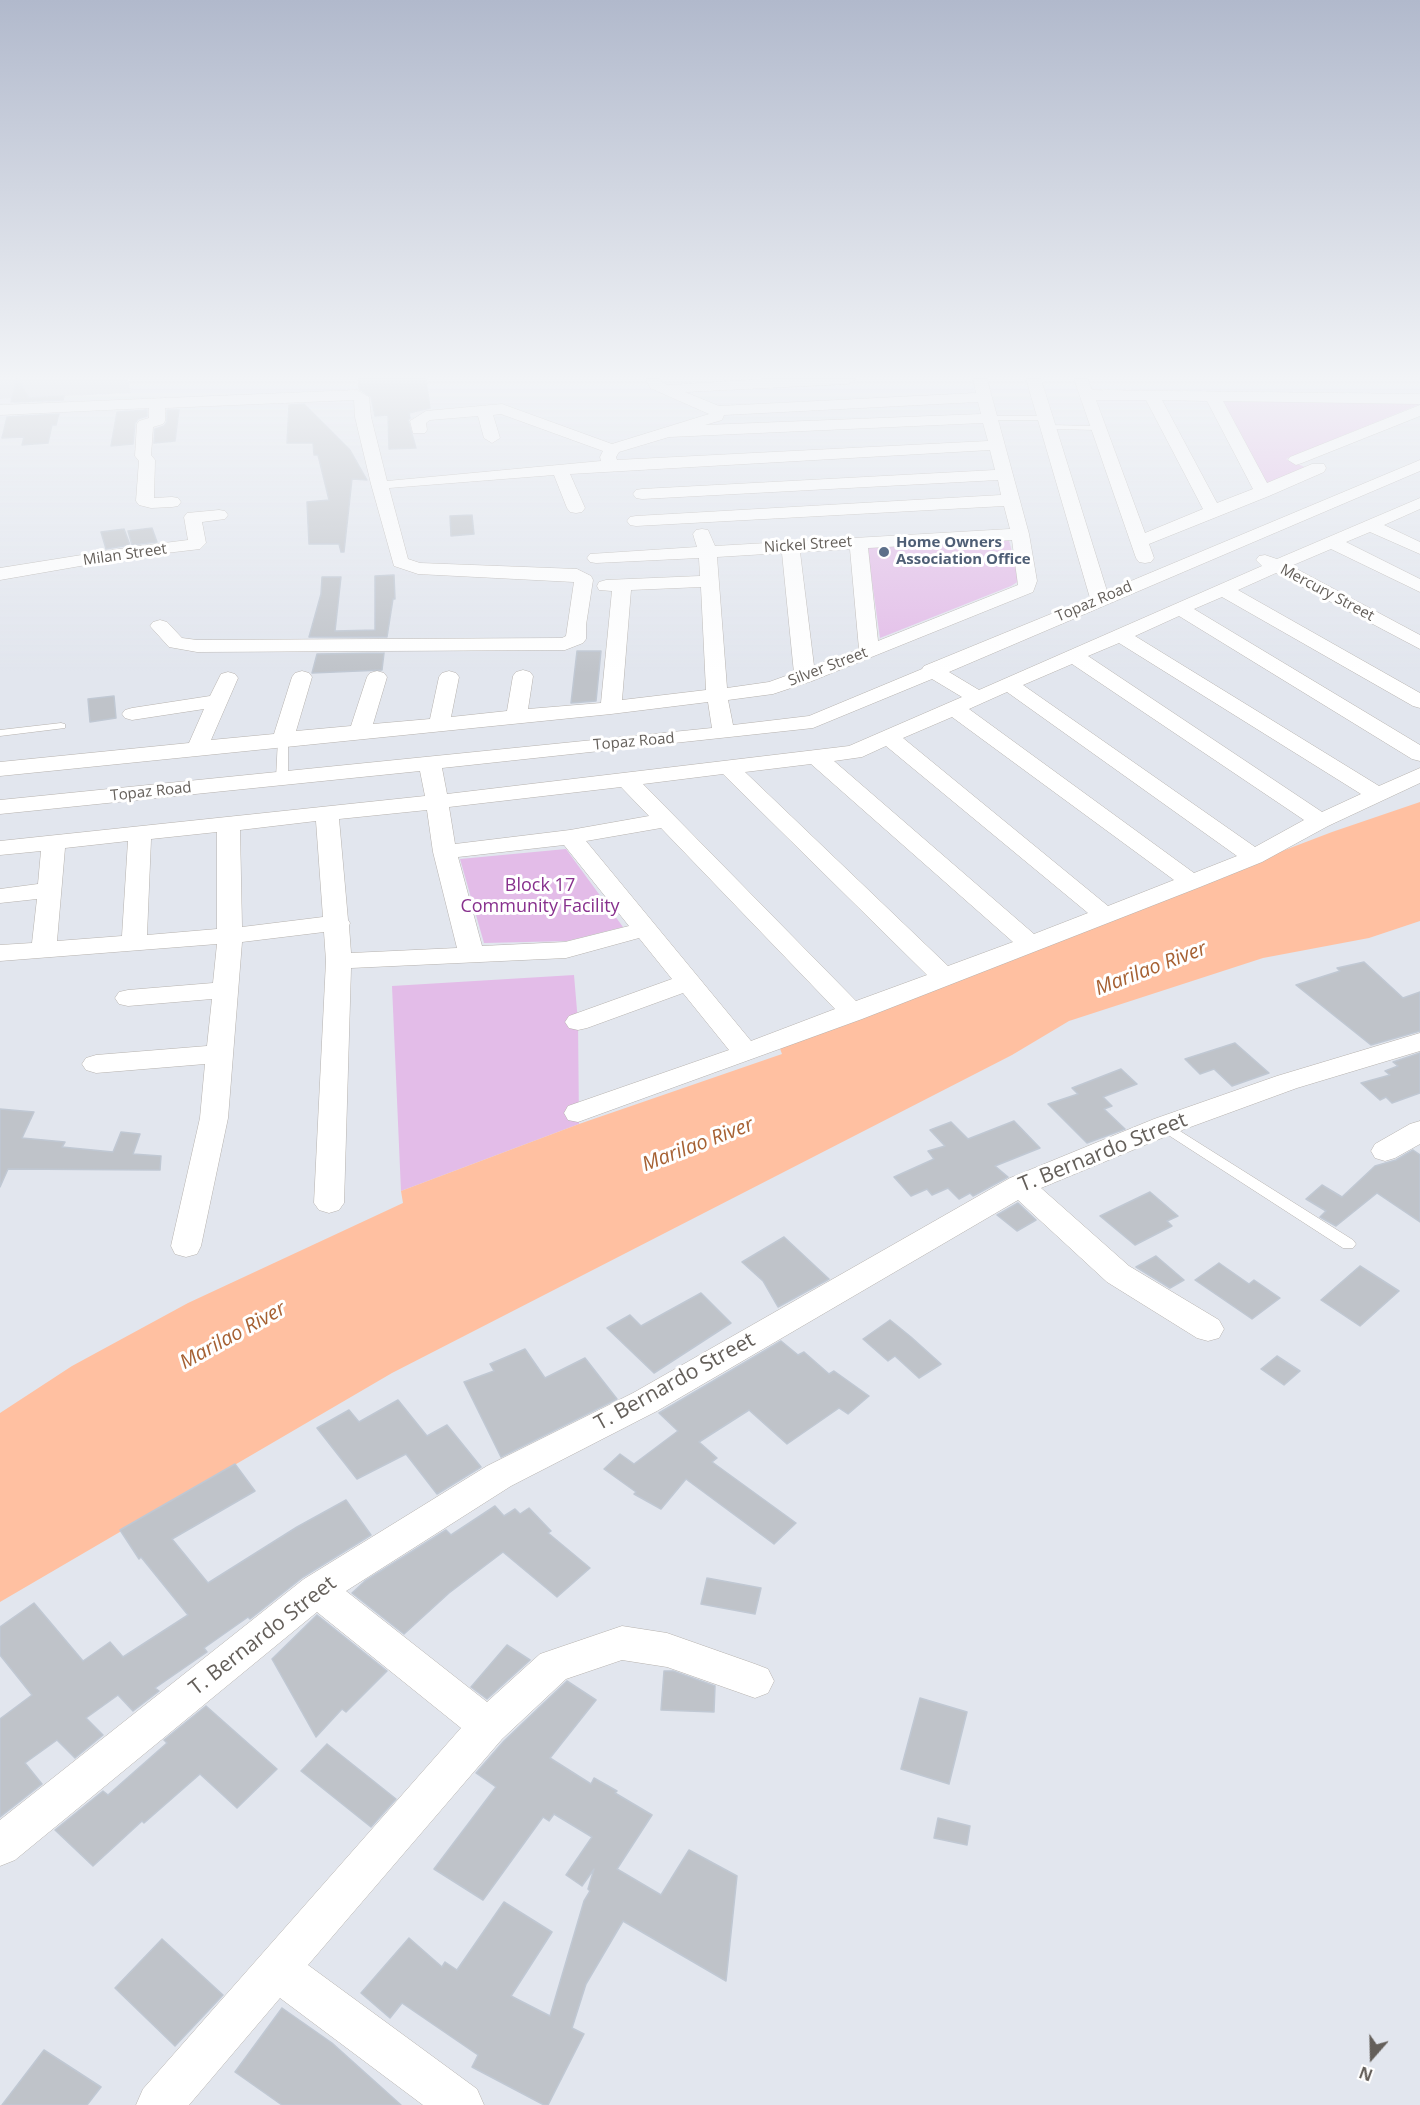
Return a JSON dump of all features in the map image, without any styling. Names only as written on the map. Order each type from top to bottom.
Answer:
[{"type":"street","points":[[147,477],[146,501],[151,503],[172,502]]},
{"type":"street","points":[[160,626],[176,643],[208,646],[565,645],[576,639],[583,577],[418,568],[400,562],[377,477]]},
{"type":"street","points":[[393,484],[468,477]]},
{"type":"street","points":[[563,477],[576,508]]},
{"type":"street","points":[[683,477],[708,552],[717,694],[724,733]]},
{"type":"street","points":[[642,494],[960,477]]},
{"type":"street","points":[[1005,477],[1020,534]]},
{"type":"street","points":[[1063,477],[1100,600]]},
{"type":"street","points":[[1117,477],[1143,549],[1213,512],[1297,477]]},
{"type":"street","points":[[1195,477],[1213,512]]},
{"type":"street","points":[[1255,477],[1263,492]]},
{"type":"street","points":[[1340,477],[1367,487]]},
{"type":"street","name":"Topaz Road","points":[[0,807],[813,722],[1391,477]]},
{"type":"street","points":[[636,521],[1011,500]]},
{"type":"street","points":[[0,848],[436,802],[854,752],[1419,504]]},
{"type":"street","name":"Milan Street","points":[[0,574],[132,552],[194,545],[197,543],[194,517],[219,515]]},
{"type":"street","points":[[1370,525],[1420,549]]},
{"type":"street","name":"Nickel Street","points":[[596,558],[1020,534]]},
{"type":"street","name":"Silver Street","points":[[0,769],[360,731],[611,708],[773,688],[1026,588],[1028,581],[1020,534]]},
{"type":"street","points":[[858,542],[869,651]]},
{"type":"street","points":[[1332,542],[1420,586]]},
{"type":"street","name":"Mercury Street","points":[[1234,544],[1420,643]]},
{"type":"street","points":[[790,547],[805,677]]},
{"type":"street","points":[[594,586],[709,581]]},
{"type":"street","points":[[611,708],[622,586]]},
{"type":"street","points":[[1224,590],[1420,702]]},
{"type":"street","points":[[1180,609],[1420,754]]},
{"type":"street","points":[[255,629],[576,625]]},
{"type":"street","points":[[1122,636],[1378,795]]},
{"type":"street","points":[[1074,656],[1320,821]]},
{"type":"street","points":[[932,670],[978,698]]},
{"type":"street","points":[[517,716],[523,676]]},
{"type":"street","points":[[283,739],[302,677]]},
{"type":"street","points":[[360,731],[377,677]]},
{"type":"street","points":[[439,724],[449,677]]},
{"type":"street","points":[[197,748],[228,678]]},
{"type":"street","points":[[1008,684],[1254,857]]},
{"type":"street","points":[[132,714],[218,701]]},
{"type":"street","points":[[954,708],[1192,882]]},
{"type":"street","points":[[889,737],[1106,916]]},
{"type":"street","points":[[816,757],[1031,944]]},
{"type":"street","points":[[430,762],[445,852],[471,953]]},
{"type":"street","points":[[729,767],[944,977]]},
{"type":"street","points":[[578,1113],[853,1013],[1192,882],[1254,857],[1320,821],[1420,775]]},
{"type":"street","points":[[626,779],[853,1013]]},
{"type":"street","points":[[327,812],[338,923],[339,961],[329,1203]]},
{"type":"street","points":[[445,852],[570,837],[667,820]]},
{"type":"street","points":[[186,1246],[214,1118],[230,936],[228,823]]},
{"type":"street","points":[[134,943],[140,832]]},
{"type":"street","points":[[570,837],[746,1053]]},
{"type":"street","points":[[44,950],[54,842]]},
{"type":"street","points":[[0,896],[50,890]]},
{"type":"street","points":[[0,953],[230,936],[338,923]]},
{"type":"street","points":[[339,961],[566,950],[645,929]]},
{"type":"street","points":[[578,1022],[690,982]]},
{"type":"street","points":[[128,998],[225,990]]},
{"type":"street","name":"T. Bernardo Street","points":[[0,1846],[317,1590],[499,1476],[645,1402],[1020,1185],[1164,1126],[1287,1082],[1420,1042]]},
{"type":"street","points":[[96,1064],[220,1054]]},
{"type":"street","points":[[1385,1151],[1420,1131]]},
{"type":"street","points":[[1020,1185],[1118,1274],[1208,1329]]},
{"type":"street","points":[[317,1590],[488,1726]]},
{"type":"street","points":[[159,2105],[488,1726],[553,1666],[622,1643],[667,1650],[755,1681]]},
{"type":"street","points":[[276,1968],[461,2105]]},
{"type":"lane","points":[[0,733],[61,726]]},
{"type":"lane","points":[[282,778],[283,739]]},
{"type":"lane","points":[[1164,1126],[1348,1244]]},
{"type":"green space","points":[[1263,477],[1284,477],[1267,484]]},
{"type":"green space","points":[[1009,540],[1019,581],[880,638],[867,546]]},
{"type":"green space","name":"Block 17 Community Facility","points":[[566,849],[623,927],[567,941],[484,943],[460,859]]},
{"type":"green space","points":[[574,975],[578,1022],[579,1124],[401,1191],[392,986]]},
{"type":"water","name":"Marilao River","points":[[1420,802],[1420,921],[1369,938],[1263,958],[1069,1021],[1012,1055],[392,1373],[0,1602],[0,1413],[72,1366],[188,1303],[403,1203],[401,1191],[579,1124],[782,1054],[779,1046],[1230,875],[1230,871],[1332,832]]},
{"type":"building","points":[[323,477],[365,477],[367,480],[352,479],[344,552],[341,552],[339,544],[309,544],[307,502],[329,500]]},
{"type":"building","points":[[472,515],[474,534],[451,536],[450,516]]},
{"type":"building","points":[[152,528],[157,542],[132,545],[128,531]]},
{"type":"building","points":[[124,529],[130,545],[106,549],[101,532]]},
{"type":"building","points":[[394,575],[395,599],[393,599],[387,637],[309,637],[321,594],[322,577],[341,577],[335,631],[375,630],[375,576]]},
{"type":"building","points":[[577,651],[601,651],[596,701],[571,703]]},
{"type":"building","points":[[384,653],[382,670],[312,673],[317,654]]},
{"type":"building","points":[[114,696],[116,718],[90,722],[88,699]]},
{"type":"building","points":[[1364,962],[1403,998],[1420,992],[1420,1031],[1371,1045],[1296,985],[1340,971],[1337,968]]},
{"type":"building","points":[[1235,1043],[1269,1073],[1232,1086],[1214,1069],[1200,1074],[1185,1059]]},
{"type":"building","points":[[1420,1053],[1420,1093],[1392,1103],[1386,1097],[1380,1100],[1361,1083],[1390,1075],[1385,1071],[1398,1066],[1393,1062]]},
{"type":"building","points":[[1121,1069],[1137,1084],[1103,1097],[1112,1106],[1104,1109],[1125,1129],[1087,1143],[1048,1104],[1078,1094],[1072,1088]]},
{"type":"building","points":[[0,1109],[34,1112],[22,1138],[65,1142],[62,1147],[113,1152],[121,1132],[140,1134],[133,1154],[161,1156],[160,1170],[8,1169],[0,1187]]},
{"type":"building","points":[[1014,1121],[1040,1148],[995,1166],[1008,1177],[973,1196],[970,1193],[959,1199],[948,1188],[932,1195],[927,1189],[911,1196],[894,1177],[934,1159],[928,1151],[945,1146],[930,1130],[951,1122],[968,1139]]},
{"type":"building","points":[[1413,1150],[1420,1155],[1420,1222],[1377,1193],[1336,1226],[1320,1217],[1326,1211],[1306,1199],[1322,1185],[1342,1197],[1375,1166],[1396,1160]]},
{"type":"building","points":[[1150,1192],[1178,1216],[1167,1221],[1172,1226],[1135,1245],[1100,1216]]},
{"type":"building","points":[[1018,1203],[1036,1220],[1017,1231],[997,1215]]},
{"type":"building","points":[[784,1237],[829,1279],[778,1307],[763,1281],[742,1262]]},
{"type":"building","points":[[1156,1256],[1184,1280],[1170,1288],[1136,1267]]},
{"type":"building","points":[[1219,1263],[1249,1284],[1254,1280],[1280,1298],[1252,1319],[1195,1280]]},
{"type":"building","points":[[1360,1266],[1399,1291],[1360,1326],[1321,1300]]},
{"type":"building","points":[[701,1293],[731,1323],[654,1373],[607,1328],[630,1315],[641,1326]]},
{"type":"building","points":[[890,1320],[941,1364],[919,1378],[895,1356],[888,1361],[863,1339]]},
{"type":"building","points":[[781,1341],[798,1355],[804,1352],[829,1374],[834,1371],[869,1396],[848,1414],[839,1408],[787,1444],[749,1410],[699,1442],[717,1458],[712,1462],[796,1523],[774,1544],[686,1479],[661,1509],[634,1494],[636,1492],[604,1469],[620,1454],[634,1464],[678,1431],[659,1413]]},
{"type":"building","points":[[525,1349],[545,1378],[585,1358],[617,1399],[501,1457],[464,1382],[494,1371],[490,1364]]},
{"type":"building","points":[[1277,1356],[1300,1371],[1284,1385],[1261,1369]]},
{"type":"building","points":[[398,1400],[427,1436],[447,1425],[481,1467],[437,1494],[406,1454],[357,1479],[317,1428],[349,1410],[359,1422]]},
{"type":"building","points":[[235,1464],[255,1491],[172,1539],[208,1583],[297,1527],[346,1500],[371,1535],[303,1577],[250,1619],[248,1617],[204,1648],[207,1652],[155,1688],[159,1691],[133,1711],[118,1695],[86,1718],[103,1735],[75,1758],[57,1740],[25,1763],[42,1784],[0,1817],[0,1719],[32,1695],[0,1655],[0,1627],[34,1603],[83,1661],[110,1642],[123,1657],[188,1615],[141,1557],[139,1559],[120,1530]]},
{"type":"building","points":[[495,1506],[504,1516],[515,1509],[520,1514],[529,1508],[551,1531],[548,1533],[590,1568],[557,1597],[503,1552],[449,1593],[404,1634],[352,1593],[365,1581],[446,1530],[451,1535]]},
{"type":"building","points":[[707,1578],[761,1588],[755,1614],[701,1604]]},
{"type":"building","points":[[317,1615],[387,1671],[346,1712],[342,1709],[316,1737],[272,1659]]},
{"type":"building","points":[[507,1645],[530,1660],[487,1699],[471,1687]]},
{"type":"building","points":[[664,1671],[673,1671],[715,1686],[714,1712],[661,1710]]},
{"type":"building","points":[[567,1681],[596,1700],[550,1758],[591,1784],[594,1778],[652,1815],[617,1869],[661,1895],[689,1850],[737,1876],[726,1981],[623,1921],[586,1984],[572,2028],[584,2034],[548,2105],[544,2105],[472,2067],[478,2055],[402,2003],[390,2018],[361,1993],[409,1938],[442,1967],[445,1962],[457,1970],[504,1902],[552,1932],[511,1996],[550,2016],[584,1901],[590,1891],[588,1889],[594,1869],[582,1886],[566,1875],[592,1837],[554,1814],[549,1821],[543,1817],[483,1900],[434,1869],[496,1787],[476,1773],[504,1741]]},
{"type":"building","points":[[920,1698],[967,1712],[949,1784],[901,1769]]},
{"type":"building","points":[[206,1706],[277,1769],[237,1808],[200,1774],[144,1823],[142,1821],[93,1866],[55,1830],[103,1791],[108,1795],[167,1743],[164,1740]]},
{"type":"building","points":[[327,1744],[396,1799],[371,1827],[301,1771]]},
{"type":"building","points":[[938,1818],[970,1826],[967,1845],[934,1838]]},
{"type":"building","points":[[162,1939],[223,1995],[175,2046],[115,1988]]},
{"type":"building","points":[[282,2008],[332,2043],[401,2105],[282,2105],[235,2072]]},
{"type":"building","points":[[44,2050],[101,2087],[87,2105],[2,2105]]},
{"type":"place","name":"Home Owners Association Office","points":[[884,552]]}]
